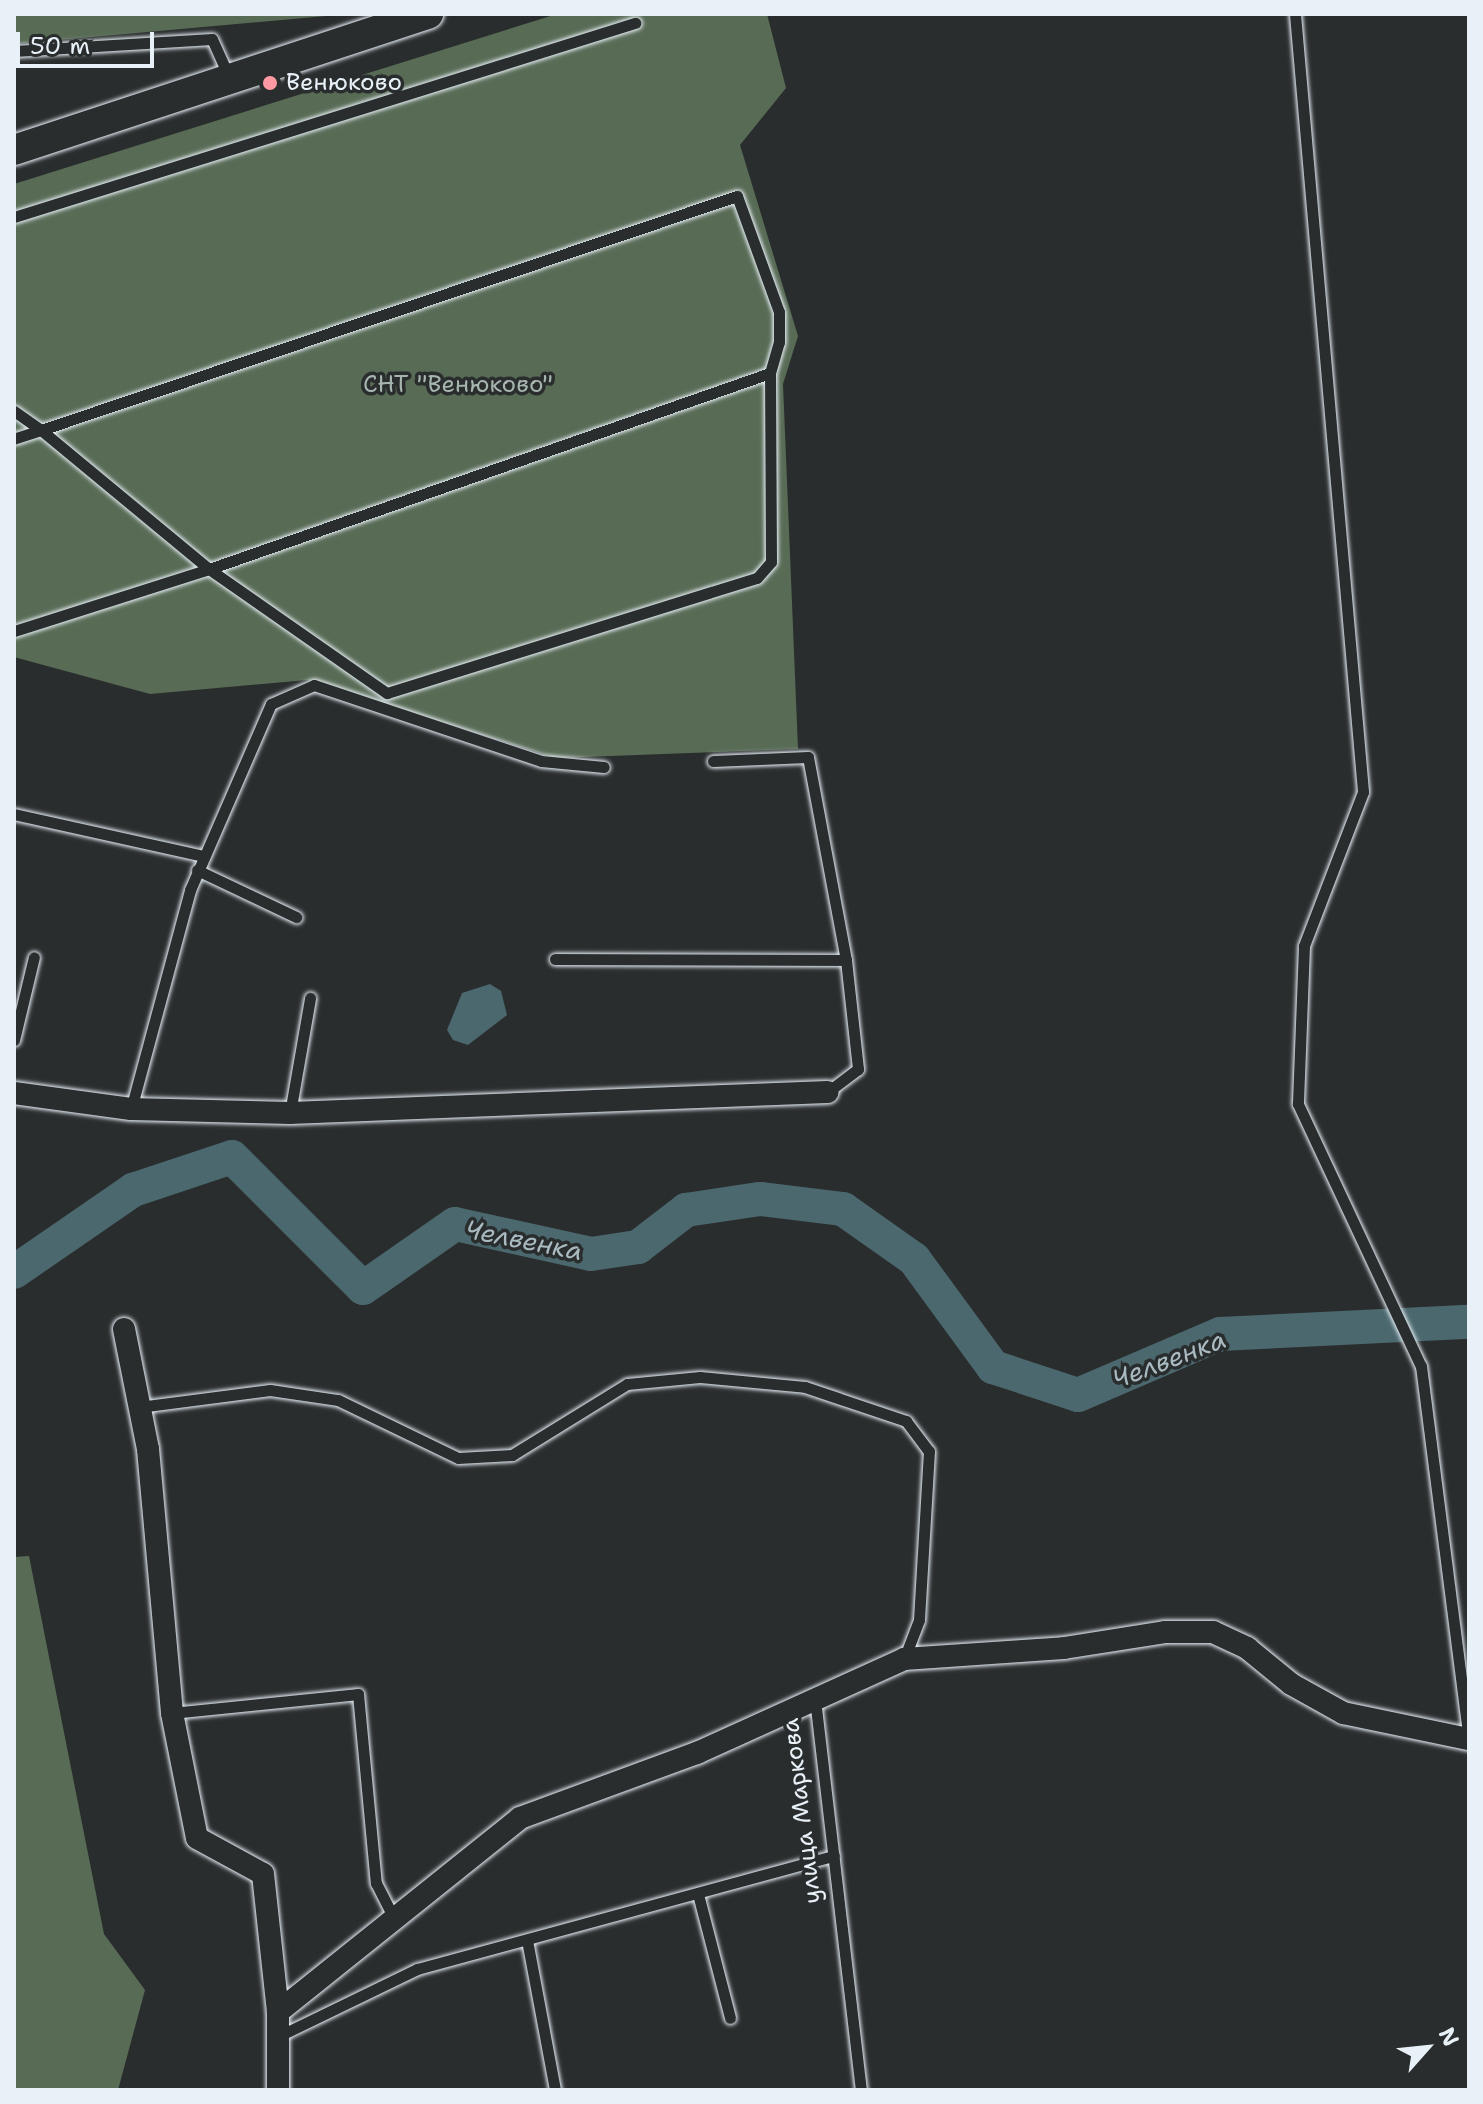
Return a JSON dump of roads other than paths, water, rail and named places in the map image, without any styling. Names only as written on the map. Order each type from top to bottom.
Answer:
[{"type":"street","points":[[14,150],[428,14]]},
{"type":"street","points":[[14,1093],[131,1109],[290,1113],[828,1092]]},
{"type":"street","points":[[124,1329],[148,1449],[172,1713],[197,1838],[263,1874],[278,2012],[278,2090]]},
{"type":"street","points":[[815,1699],[904,1659],[1064,1648],[1165,1632],[1213,1632],[1247,1648],[1291,1684],[1343,1713],[1469,1739]]},
{"type":"street","name":"улица Маркова","points":[[278,2012],[393,1916],[520,1818],[697,1753],[815,1699]]},
{"type":"lane","points":[[1295,14],[1363,792],[1304,946],[1298,1104],[1421,1366],[1469,1739]]},
{"type":"lane","points":[[14,217],[635,23]]},
{"type":"lane","points":[[14,51],[212,39],[230,79]]},
{"type":"lane","points":[[14,411],[41,430],[209,569],[387,693],[757,578],[771,562],[770,373],[779,342],[779,312],[737,196],[41,430],[14,439]]},
{"type":"lane","points":[[14,631],[209,569],[770,373]]},
{"type":"lane","points":[[131,1109],[197,870],[271,704],[314,685],[541,761],[604,767]]},
{"type":"lane","points":[[713,761],[808,757],[846,960],[858,1069],[828,1092]]},
{"type":"lane","points":[[14,814],[204,856]]},
{"type":"lane","points":[[197,870],[296,917]]},
{"type":"lane","points":[[14,1040],[34,957]]},
{"type":"lane","points":[[555,959],[846,960]]},
{"type":"lane","points":[[290,1113],[310,998]]},
{"type":"lane","points":[[139,1407],[270,1390],[338,1400],[458,1458],[512,1455],[627,1384],[700,1377],[805,1387],[906,1421],[929,1451],[919,1620],[904,1659]]},
{"type":"lane","points":[[172,1713],[358,1694],[376,1883],[393,1916]]},
{"type":"lane","name":"улица Маркова","points":[[815,1699],[861,2090]]},
{"type":"lane","points":[[277,2038],[417,1969],[834,1856]]},
{"type":"lane","points":[[698,1894],[730,2018]]},
{"type":"lane","points":[[527,1940],[555,2090]]},
{"type":"water","points":[[490,984],[501,991],[507,1015],[468,1045],[453,1040],[447,1030],[462,993]]},
{"type":"waterway","name":"Челвенка","points":[[14,1272],[133,1190],[232,1157],[363,1288],[455,1224],[591,1254],[638,1247],[686,1210],[760,1199],[843,1209],[914,1259],[993,1367],[1078,1395],[1220,1334],[1469,1322]]},
{"type":"place","name":"Венюково","points":[[270,83]]},
{"type":"park label","name":"СНТ \"Венюково\"","points":[[458,385]]}]
